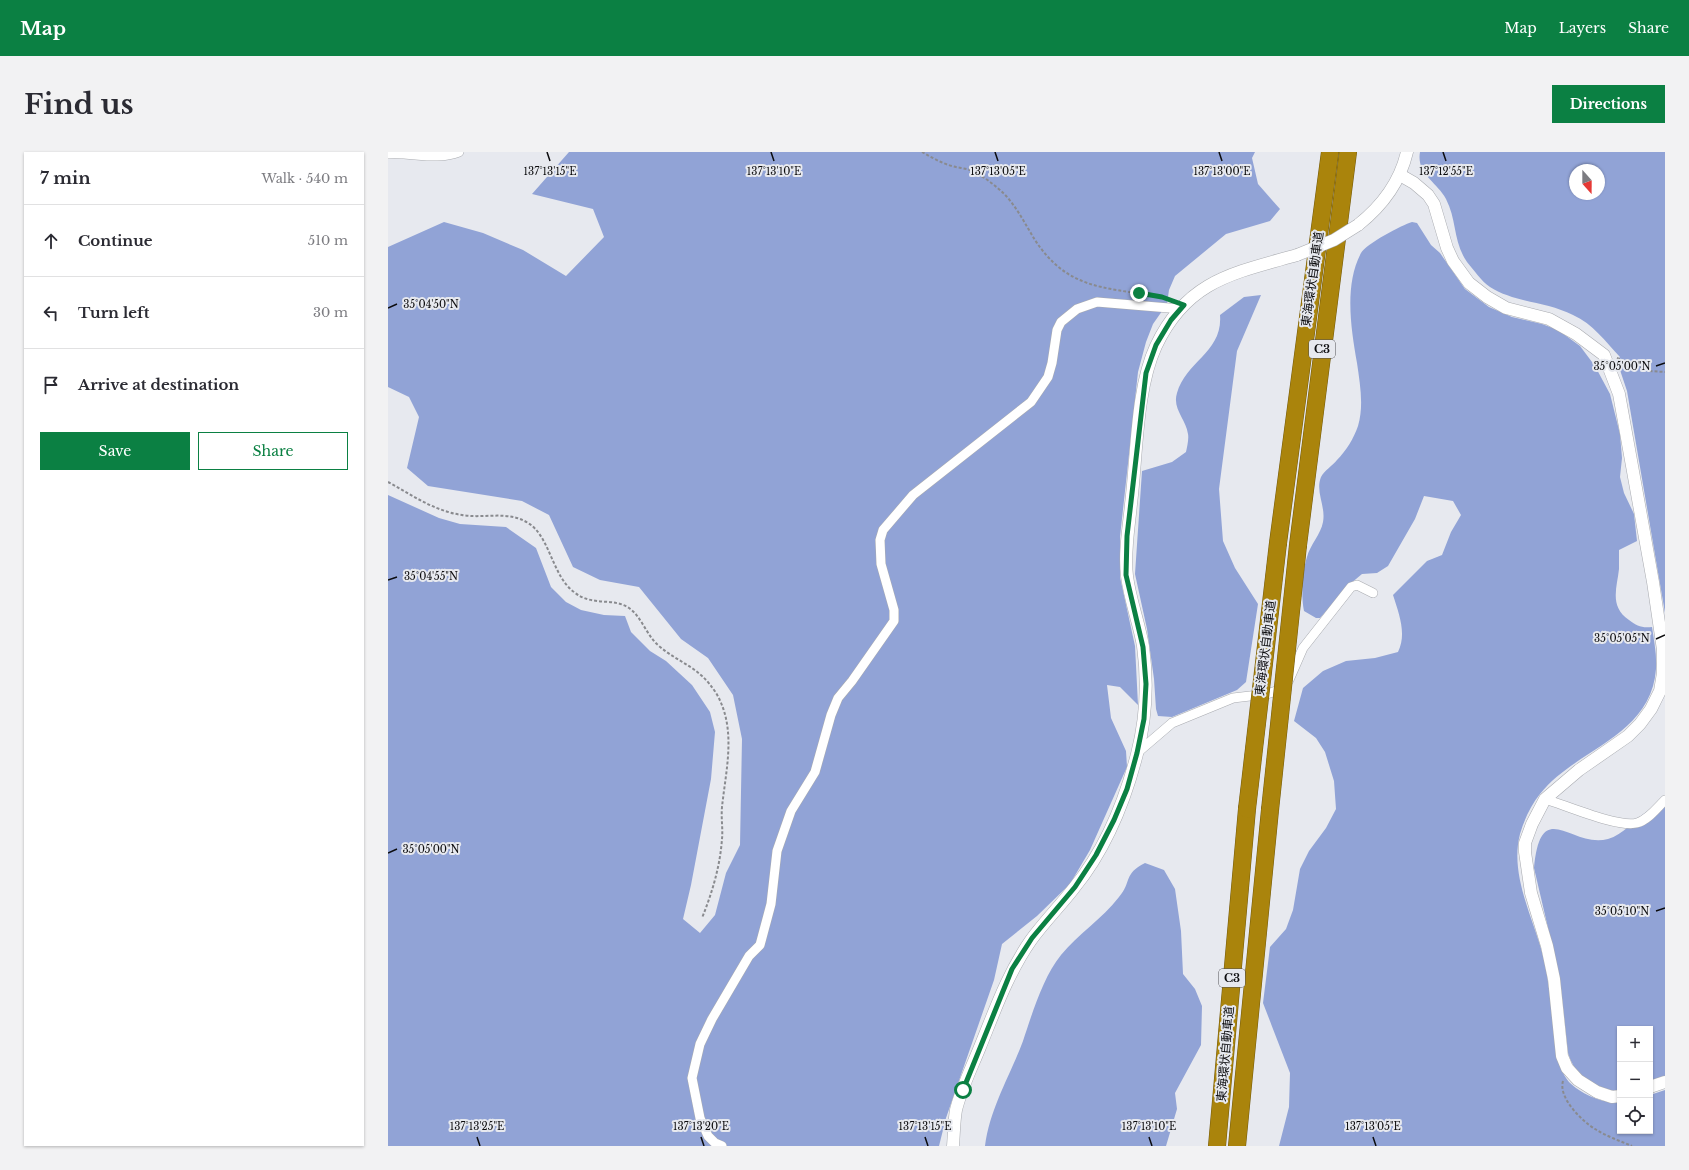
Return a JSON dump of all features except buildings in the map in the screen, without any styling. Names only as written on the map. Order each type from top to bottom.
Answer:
[{"type":"highway","name":"東海環状自動車道","points":[[1217,1146],[1247,809],[1278,543],[1330,152]]},
{"type":"highway","name":"東海環状自動車道","points":[[1237,1146],[1298,546],[1348,152]]},
{"type":"street","points":[[388,154],[414,153],[437,156],[451,155],[459,152]]},
{"type":"street","points":[[953,1146],[956,1110],[967,1079],[1012,969],[1032,938],[1075,887],[1096,855],[1114,820],[1127,789],[1137,753],[1144,719],[1146,684],[1143,647],[1126,575],[1127,536],[1146,373],[1156,345],[1171,320],[1200,291],[1226,276],[1297,255],[1334,240],[1358,225],[1373,213],[1386,197],[1400,175],[1407,152]]},
{"type":"street","points":[[1400,175],[1414,183],[1428,194],[1434,204],[1447,248],[1453,261],[1469,283],[1487,297],[1506,308],[1549,319],[1576,334],[1604,355],[1615,379],[1624,417],[1664,650],[1663,673],[1660,691],[1651,709],[1640,724],[1628,736],[1579,770],[1545,799],[1532,824],[1526,844],[1525,864],[1531,893],[1547,946],[1554,979],[1562,1056],[1567,1068],[1578,1080],[1597,1092],[1612,1097],[1617,1096]]},
{"type":"street","points":[[722,1146],[715,1143],[708,1136],[700,1118],[692,1078],[700,1044],[712,1019],[749,956],[760,945],[771,904],[777,851],[791,811],[814,772],[831,715],[838,698],[852,681],[894,621],[894,610],[881,564],[880,540],[883,530],[913,494],[1031,402],[1048,377],[1058,330],[1066,316],[1077,309],[1097,302],[1181,309]]},
{"type":"street","points":[[1137,753],[1172,723],[1233,698],[1267,694],[1279,690],[1289,680],[1303,648],[1351,587],[1357,585],[1373,593]]},
{"type":"street","points":[[1545,799],[1616,822],[1630,823],[1637,823],[1645,819],[1665,800]]},
{"type":"street","points":[[1653,1086],[1665,1082]]},
{"type":"path","points":[[922,152],[951,166],[969,170],[988,180],[1002,191],[1040,246],[1053,261],[1074,277],[1092,286],[1108,290],[1155,296]]},
{"type":"path","points":[[1604,355],[1621,359],[1650,371],[1665,372]]},
{"type":"path","points":[[388,482],[416,499],[447,512],[463,516],[515,517],[529,523],[537,531],[562,580],[573,592],[585,600],[612,603],[628,607],[638,616],[645,630],[658,645],[690,665],[703,676],[716,694],[723,710],[728,730],[728,758],[722,808],[720,858],[711,897],[702,918]]},
{"type":"path","points":[[1567,1068],[1561,1087],[1562,1094],[1567,1102],[1595,1129],[1632,1146]]},
{"type":"shaded area","points":[[569,152],[1255,152],[1252,158],[1258,184],[1280,209],[1270,221],[1226,234],[1175,276],[1169,290],[1167,304],[1153,324],[1146,342],[1138,372],[1120,537],[1120,577],[1135,646],[1138,705],[1120,687],[1107,685],[1111,718],[1126,751],[1127,767],[1090,850],[1070,884],[1037,916],[1002,944],[994,980],[946,1118],[939,1146],[388,1146],[388,495],[439,518],[460,524],[506,527],[536,548],[551,587],[566,602],[581,610],[604,615],[625,616],[631,632],[650,651],[666,661],[692,685],[710,712],[715,732],[711,779],[683,919],[700,933],[715,915],[726,873],[740,845],[742,739],[733,695],[708,658],[681,639],[639,587],[600,580],[573,567],[549,515],[522,501],[428,486],[407,468],[419,417],[409,397],[388,387],[388,247],[444,222],[483,233],[523,250],[566,276],[604,237],[593,209],[532,194]]},
{"type":"shaded area","points":[[1420,152],[1665,152],[1665,613],[1627,391],[1619,367],[1615,362],[1620,357],[1598,333],[1580,319],[1563,310],[1510,296],[1490,287],[1484,282],[1467,262],[1459,247],[1452,215],[1446,199],[1424,172],[1421,166]]},
{"type":"shaded area","points":[[1412,222],[1417,223],[1431,245],[1440,253],[1465,289],[1489,307],[1512,317],[1542,324],[1558,330],[1580,346],[1595,366],[1610,394],[1620,434],[1622,458],[1620,477],[1624,493],[1634,514],[1637,541],[1619,550],[1619,569],[1616,590],[1617,603],[1623,615],[1632,622],[1642,627],[1652,627],[1656,653],[1656,669],[1651,692],[1641,711],[1626,727],[1555,778],[1537,798],[1528,813],[1520,834],[1518,866],[1524,898],[1544,960],[1550,994],[1556,1053],[1564,1076],[1569,1082],[1586,1094],[1600,1100],[1617,1102],[1617,1134],[1653,1134],[1653,1094],[1665,1090],[1665,1146],[1279,1146],[1289,1107],[1290,1073],[1263,1003],[1270,947],[1286,929],[1293,910],[1300,869],[1309,851],[1326,828],[1336,809],[1334,781],[1325,752],[1316,738],[1294,721],[1303,688],[1323,671],[1346,661],[1375,658],[1398,652],[1401,645],[1402,631],[1400,617],[1393,595],[1427,561],[1442,555],[1451,532],[1461,515],[1453,501],[1424,496],[1415,519],[1388,566],[1377,573],[1362,574],[1350,584],[1320,618],[1316,618],[1304,611],[1302,584],[1305,563],[1308,553],[1320,531],[1324,516],[1319,483],[1324,473],[1347,448],[1356,431],[1360,418],[1360,387],[1350,307],[1352,279],[1361,253],[1364,249],[1377,240]]},
{"type":"shaded area","points":[[1261,295],[1237,351],[1219,489],[1223,541],[1235,568],[1258,604],[1246,682],[1237,690],[1172,717],[1158,716],[1147,629],[1135,574],[1142,471],[1172,462],[1186,452],[1188,441],[1187,429],[1176,404],[1177,393],[1182,382],[1210,348],[1216,338],[1219,328],[1220,315],[1244,297]]},
{"type":"shaded area","points":[[1665,804],[1665,1077],[1653,1081],[1653,1026],[1617,1026],[1617,1092],[1593,1084],[1587,1080],[1575,1069],[1568,1053],[1560,979],[1534,868],[1538,846],[1543,834],[1551,829],[1560,830],[1594,840],[1608,839],[1619,834],[1648,811]]},
{"type":"shaded area","points":[[1145,863],[1164,870],[1175,889],[1181,931],[1183,974],[1195,989],[1202,1006],[1201,1045],[1175,1093],[1177,1109],[1166,1146],[985,1146],[991,1118],[1018,1054],[1043,985],[1049,974],[1068,947],[1119,897],[1133,871]]},
{"type":"route","points":[[963,1090],[1012,969],[1032,938],[1054,910],[1075,887],[1096,855],[1114,820],[1127,789],[1137,753],[1146,704],[1146,684],[1143,647],[1126,575],[1127,536],[1136,448],[1146,373],[1156,345],[1171,320],[1184,305],[1162,297],[1139,293]]}]
